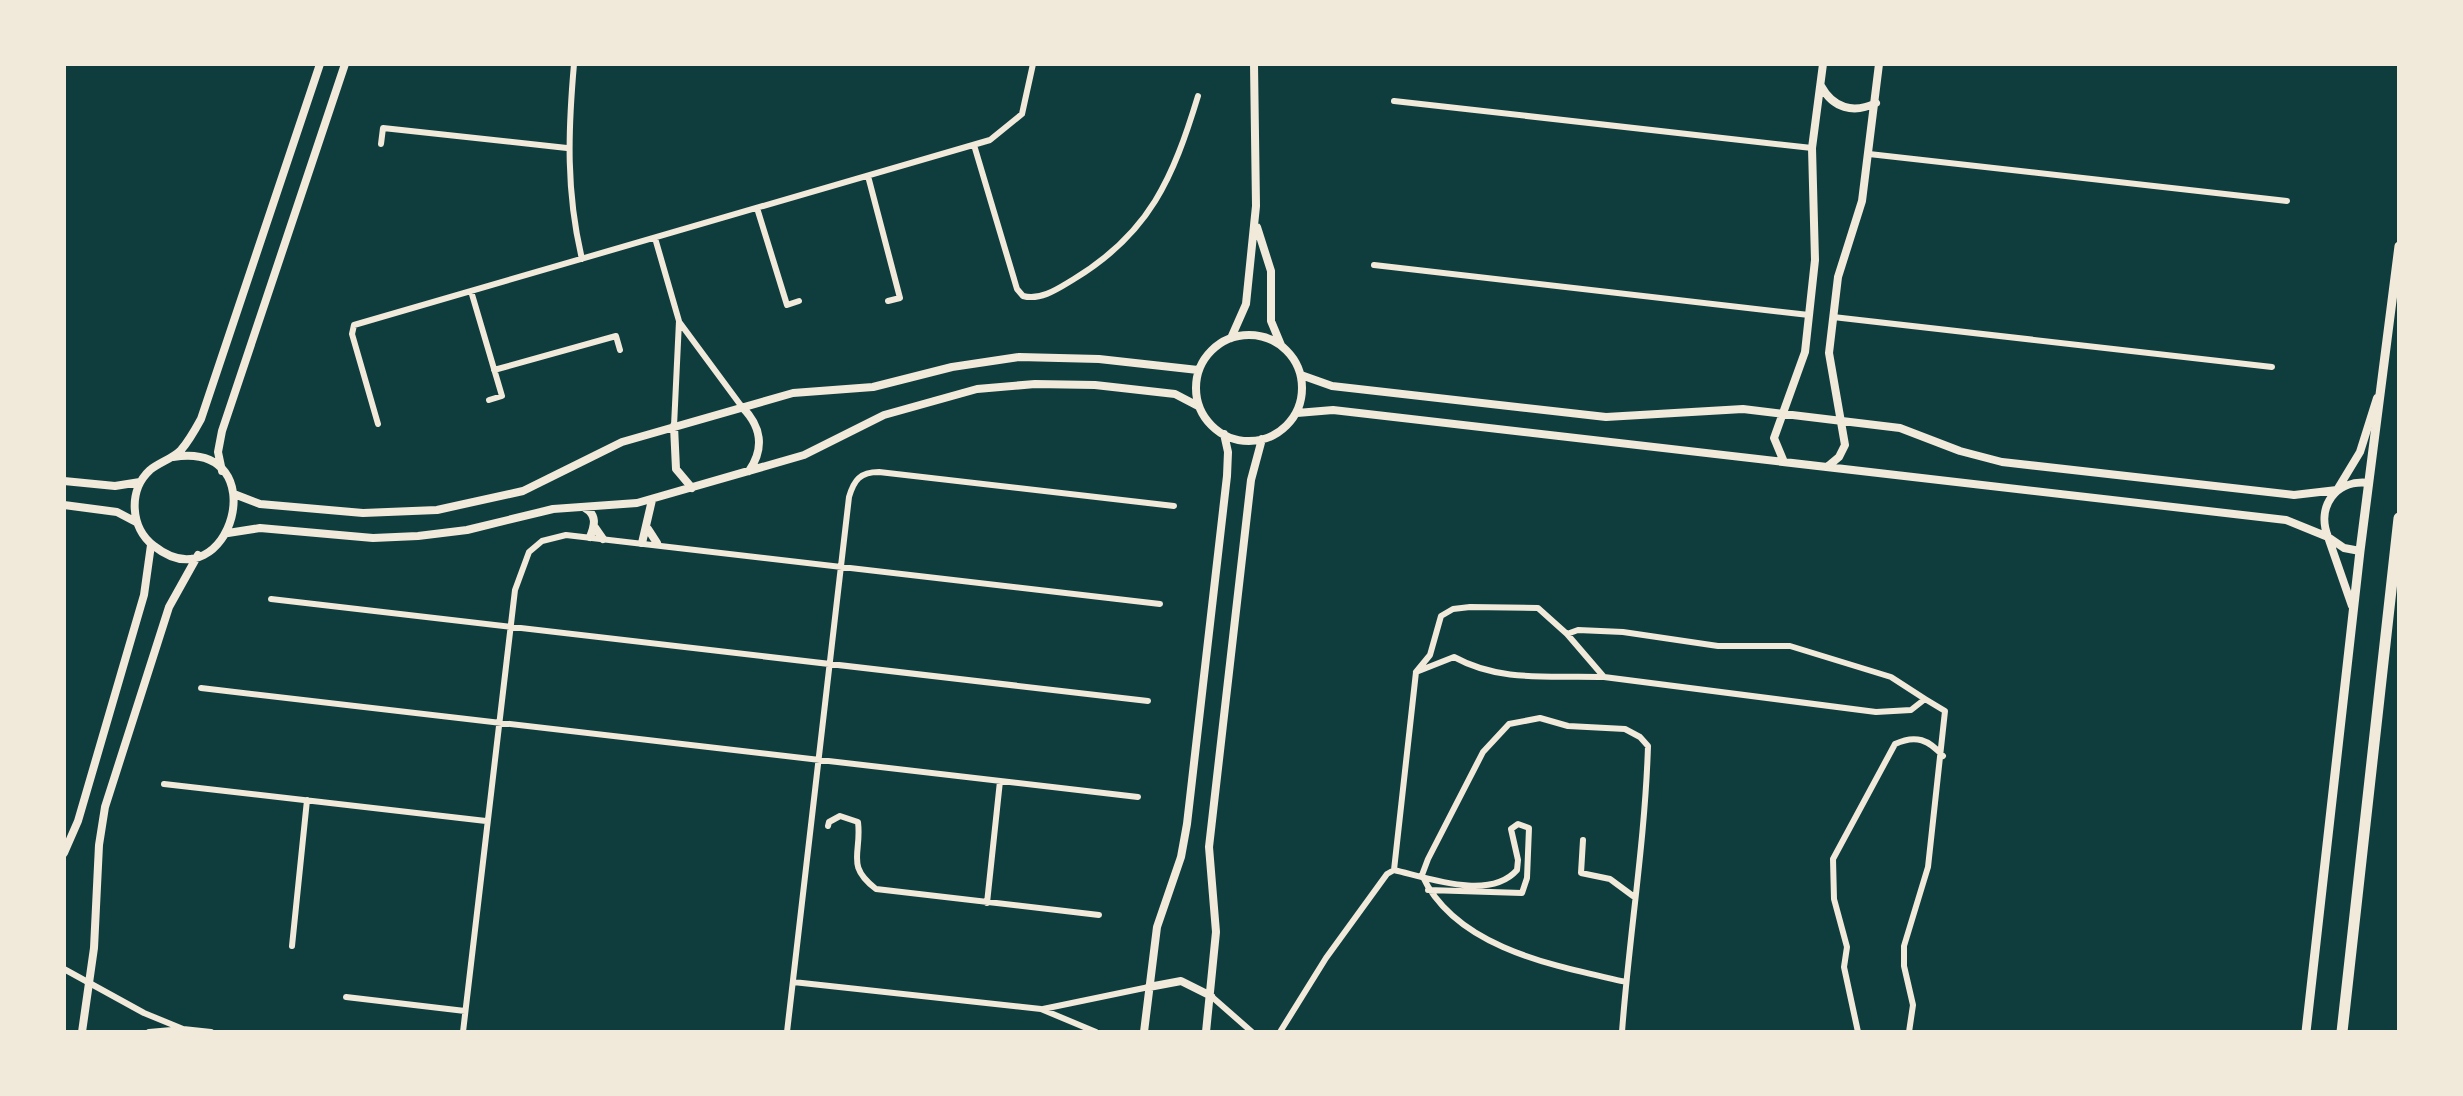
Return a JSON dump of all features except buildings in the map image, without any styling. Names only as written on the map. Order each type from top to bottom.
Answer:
[{"type":"highway","points":[[2342,1032],[2399,518]]},
{"type":"main road","points":[[2306,1032],[2353,610],[2399,246]]},
{"type":"street","points":[[320,64],[214,386],[196,428],[173,457],[156,466],[140,482],[134,501],[137,523],[151,545],[173,555],[198,555],[217,545],[228,533],[234,517],[234,494],[223,472],[218,452],[222,431],[345,64]]},
{"type":"street","points":[[574,64],[567,148],[570,210],[582,259]]},
{"type":"street","points":[[378,424],[353,328],[994,138],[1011,126],[1026,104],[1033,64]]},
{"type":"street","points":[[1254,64],[1256,206],[1258,231],[1271,275],[1271,321],[1282,347],[1301,375],[1303,388],[1297,413],[1281,430],[1262,439],[1240,440],[1224,434],[1208,422],[1198,406],[1195,389],[1198,370],[1213,349],[1231,338],[1257,336],[1282,347]]},
{"type":"street","points":[[1784,462],[1774,438],[1804,359],[1815,260],[1812,148],[1823,64]]},
{"type":"street","points":[[1827,467],[1839,457],[1845,445],[1828,363],[1838,277],[1862,201],[1879,64]]},
{"type":"street","points":[[1821,86],[1837,106],[1853,109],[1876,103]]},
{"type":"street","points":[[974,145],[1017,289],[1023,296],[1035,297],[1091,268],[1135,231],[1173,173],[1198,96]]},
{"type":"street","points":[[1394,101],[1812,148]]},
{"type":"street","points":[[381,144],[383,128],[567,148]]},
{"type":"street","points":[[1869,154],[2287,201]]},
{"type":"street","points":[[868,176],[900,298],[888,301]]},
{"type":"street","points":[[1231,338],[1246,304],[1256,206]]},
{"type":"street","points":[[757,208],[787,305],[799,301]]},
{"type":"street","points":[[655,238],[679,321],[674,426],[676,469],[692,488]]},
{"type":"street","points":[[1374,265],[1809,315]]},
{"type":"street","points":[[471,291],[502,396],[489,400]]},
{"type":"street","points":[[1833,317],[2272,367]]},
{"type":"street","points":[[679,321],[756,424],[760,441],[748,471]]},
{"type":"street","points":[[494,370],[616,336],[620,350]]},
{"type":"street","points":[[234,494],[260,504],[374,514],[437,510],[535,487],[622,442],[793,393],[873,387],[952,367],[1019,357],[1099,359],[1198,370]]},
{"type":"street","points":[[2353,610],[2328,537],[2324,522],[2325,507],[2364,442],[2384,370]]},
{"type":"street","points":[[1301,375],[1332,386],[1606,417],[1645,417],[1720,408],[1907,429],[1976,456],[2014,464],[2289,495],[2337,490],[2351,482],[2369,483]]},
{"type":"street","points":[[228,533],[260,528],[373,538],[418,536],[580,506],[627,505],[813,451],[884,415],[977,389],[1035,384],[1095,385],[1175,394],[1198,406]]},
{"type":"street","points":[[1297,413],[1333,410],[2286,520],[2313,527],[2344,548],[2360,551]]},
{"type":"street","points":[[1144,1032],[1157,927],[1181,857],[1187,824],[1227,476],[1228,452],[1224,434]]},
{"type":"street","points":[[1206,1032],[1216,932],[1209,847],[1252,470],[1262,439]]},
{"type":"street","points":[[173,457],[194,457],[223,472]]},
{"type":"street","points":[[787,1032],[852,485],[863,474],[871,472],[1174,506]]},
{"type":"street","points":[[64,481],[106,486],[140,482]]},
{"type":"street","points":[[642,543],[648,529],[648,507],[653,499]]},
{"type":"street","points":[[64,505],[117,512],[137,523]]},
{"type":"street","points":[[580,506],[592,513],[594,526],[603,539]]},
{"type":"street","points":[[590,537],[594,526]]},
{"type":"street","points":[[648,529],[657,543]]},
{"type":"street","points":[[463,1032],[486,821],[519,573],[529,552],[550,538],[590,537],[657,543],[1160,604]]},
{"type":"street","points":[[64,853],[78,821],[144,595],[151,545]]},
{"type":"street","points":[[82,1032],[105,807],[169,607],[198,555]]},
{"type":"street","points":[[271,599],[1148,701]]},
{"type":"street","points":[[1280,1032],[1381,880],[1394,870],[1416,672],[1430,655],[1441,616],[1453,609],[1507,605],[1538,608],[1567,634],[1604,677]]},
{"type":"street","points":[[1567,634],[1578,630],[1623,632],[1718,646],[1790,646],[1891,677],[1945,711],[1943,756],[1928,867],[1904,946],[1904,966],[1913,1005],[1909,1032]]},
{"type":"street","points":[[1416,672],[1454,657],[1513,677],[1604,677],[1876,712],[1911,710],[1925,699]]},
{"type":"street","points":[[201,688],[498,725],[1138,797]]},
{"type":"street","points":[[1622,1032],[1633,896],[1645,817],[1648,746],[1640,737],[1625,729],[1568,726],[1540,718],[1509,724],[1492,739],[1422,875],[1428,890],[1476,931],[1514,951],[1556,966],[1626,982]]},
{"type":"street","points":[[1858,1032],[1844,967],[1847,947],[1834,899],[1833,859],[1895,744],[1920,738],[1930,742],[1943,756]]},
{"type":"street","points":[[987,903],[1000,781]]},
{"type":"street","points":[[164,784],[486,821]]},
{"type":"street","points":[[292,946],[307,800]]},
{"type":"street","points":[[828,826],[829,822],[840,816],[858,822],[855,862],[866,881],[876,889],[1099,915]]},
{"type":"street","points":[[1394,870],[1464,885],[1501,881],[1517,870],[1518,860],[1511,829],[1518,824],[1529,828],[1527,878],[1522,893],[1428,890]]},
{"type":"street","points":[[1583,840],[1581,873],[1610,879],[1633,896]]},
{"type":"street","points":[[64,969],[183,1029]]},
{"type":"street","points":[[793,982],[1041,1009],[1072,1006],[1181,981],[1211,996],[1252,1032]]},
{"type":"street","points":[[346,997],[465,1011]]},
{"type":"street","points":[[1041,1009],[1096,1032]]},
{"type":"street","points":[[149,1032],[183,1029],[211,1032]]}]
